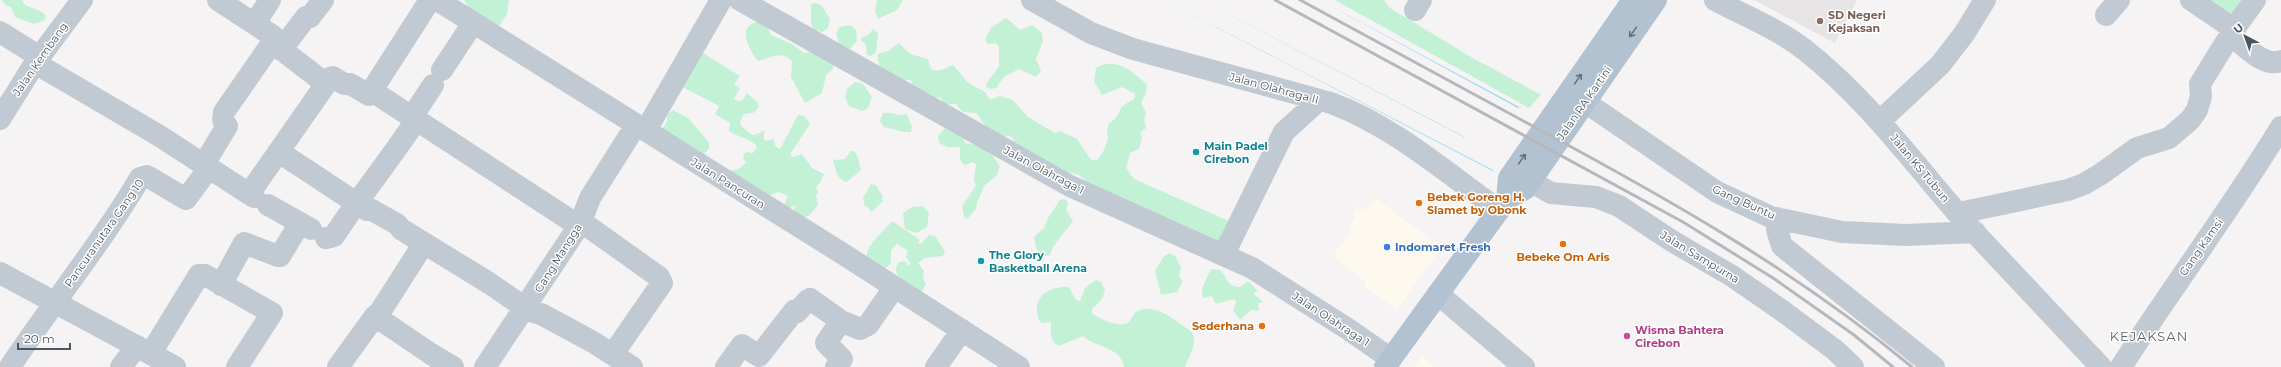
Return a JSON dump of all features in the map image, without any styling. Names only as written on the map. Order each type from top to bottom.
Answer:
[{"type":"main road","name":"Jalan RA Kartini","points":[[1503,204],[1509,178],[1633,0]]},
{"type":"main road","name":"Jalan RA Kartini","points":[[1388,363],[1503,204],[1525,189],[1656,0]]},
{"type":"street","name":"Jalan Kembang","points":[[0,119],[38,60],[82,0]]},
{"type":"street","points":[[218,0],[273,36],[278,47],[325,83]]},
{"type":"street","points":[[255,23],[270,0]]},
{"type":"street","points":[[206,166],[226,126],[223,120],[224,112],[278,47],[306,17],[310,17],[323,0]]},
{"type":"street","points":[[257,199],[279,152],[325,83],[333,77],[344,84],[350,84],[367,95],[372,92],[430,0]]},
{"type":"street","name":"Jalan Pancuran","points":[[437,0],[641,127],[1019,367]]},
{"type":"street","name":"Gang Mangga","points":[[485,367],[526,308],[580,224],[590,198],[641,127],[721,0]]},
{"type":"street","name":"Jalan Olahraga 1","points":[[740,0],[1070,186],[1224,254],[1280,286],[1388,363]]},
{"type":"street","name":"Jalan Olahraga II","points":[[1032,0],[1091,33],[1134,49],[1349,109],[1503,204]]},
{"type":"street","name":"Jalan KS Tubun","points":[[1715,0],[1784,36],[1805,50],[1846,86],[1880,121],[1975,232],[2101,367]]},
{"type":"street","points":[[1880,121],[1940,65],[1964,34],[1985,0]]},
{"type":"street","points":[[2192,0],[2263,59],[2275,63],[2281,61]]},
{"type":"street","points":[[1959,213],[2068,190],[2101,174],[2137,148],[2168,138],[2190,120],[2197,110],[2200,96],[2200,84],[2232,32],[2255,0]]},
{"type":"street","points":[[0,32],[38,60],[257,199],[312,230],[334,236],[380,169],[389,161],[437,77],[473,23]]},
{"type":"street","points":[[372,92],[573,222],[586,225],[662,281],[614,354]]},
{"type":"street","points":[[1224,254],[1284,132],[1319,100]]},
{"type":"street","name":"Gang Buntu","points":[[1585,102],[1717,192],[1777,218],[1842,232],[1906,235],[1975,232]]},
{"type":"street","name":"Gang Kamsi","points":[[2120,367],[2166,297],[2258,164],[2281,127]]},
{"type":"street","points":[[279,152],[357,202],[397,224],[401,229],[489,282],[526,308],[614,354],[632,367]]},
{"type":"street","name":"Pancuranutara Gang 10","points":[[55,303],[118,216],[140,178],[147,176],[186,199],[206,166]]},
{"type":"street","name":"Jalan Sampurna","points":[[1530,181],[1551,194],[1596,197],[1619,206],[1672,241],[1732,276],[1835,350],[1853,367]]},
{"type":"street","points":[[1777,218],[1777,230],[1782,246],[1934,367]]},
{"type":"street","points":[[211,280],[244,243],[280,256],[312,230]]},
{"type":"street","points":[[338,367],[375,316],[380,312],[424,243]]},
{"type":"street","points":[[0,273],[174,367]]},
{"type":"street","points":[[121,367],[144,350],[199,275],[272,313],[237,367]]},
{"type":"street","points":[[726,367],[742,345],[759,356],[794,311],[797,312],[810,299],[841,321],[860,329],[868,325],[894,288]]},
{"type":"street","points":[[1438,294],[1524,367]]},
{"type":"street","points":[[10,367],[55,303]]},
{"type":"street","points":[[375,316],[431,354],[454,367]]},
{"type":"street","points":[[836,367],[842,359],[826,343],[841,321]]},
{"type":"street","points":[[936,367],[962,330]]},
{"type":"shaded area","name":"SD Negeri Kejaksan","points":[[1754,0],[1857,0],[1835,43]]},
{"type":"shaded area","points":[[1375,198],[1442,247],[1397,310],[1363,286],[1366,282],[1333,256],[1350,232],[1348,229],[1356,217],[1352,215],[1358,206],[1365,211]]},
{"type":"shaded area","points":[[1422,356],[1435,367],[1414,367]]},
{"type":"green space","points":[[2,0],[22,0],[29,7],[43,13],[46,16],[45,20],[34,24],[15,17],[11,7],[5,5]]},
{"type":"green space","points":[[464,0],[509,0],[507,14],[499,26],[472,13]]},
{"type":"green space","points":[[877,0],[903,0],[897,10],[878,19],[875,11]]},
{"type":"green space","points":[[1335,0],[1384,0],[1390,8],[1471,57],[1541,95],[1529,108]]},
{"type":"green space","points":[[2202,0],[2245,0],[2231,20]]},
{"type":"green space","points":[[815,3],[821,5],[830,19],[828,28],[822,32],[813,29],[811,23],[811,4]]},
{"type":"green space","points":[[1006,18],[1020,30],[1032,25],[1042,33],[1043,41],[1036,59],[1041,71],[1036,77],[1019,69],[1004,77],[996,88],[991,89],[986,87],[986,84],[999,66],[999,47],[996,43],[988,44],[985,40],[991,28]]},
{"type":"green space","points":[[757,22],[768,28],[771,35],[792,44],[804,53],[810,52],[834,61],[833,69],[826,75],[822,93],[805,103],[791,77],[792,61],[788,57],[779,55],[758,61],[749,45],[746,33],[747,28],[751,24]]},
{"type":"green space","points":[[851,25],[856,30],[857,41],[848,51],[839,44],[836,33],[840,27]]},
{"type":"green space","points":[[873,29],[878,33],[876,52],[871,56],[867,55],[866,45],[861,40],[862,37],[867,36]]},
{"type":"green space","points":[[899,43],[910,54],[928,59],[931,69],[940,70],[953,65],[967,82],[985,92],[990,100],[1000,96],[1013,100],[1028,117],[1055,133],[1060,131],[1077,139],[1091,160],[1097,160],[1103,152],[1108,139],[1107,131],[1109,123],[1116,118],[1122,106],[1134,99],[1135,94],[1122,87],[1102,95],[1094,81],[1096,68],[1110,64],[1124,67],[1147,85],[1146,93],[1141,103],[1146,112],[1144,120],[1146,128],[1140,133],[1142,138],[1139,149],[1130,153],[1126,168],[1134,179],[1229,221],[1233,248],[1093,187],[1079,175],[1064,171],[1014,144],[1013,138],[1009,136],[996,136],[988,130],[976,113],[963,112],[956,104],[943,105],[942,99],[938,97],[931,100],[912,88],[911,80],[900,79],[888,74],[880,66],[878,54],[888,51]]},
{"type":"green space","points":[[698,50],[740,76],[734,85],[740,88],[734,99],[739,102],[740,100],[742,101],[747,93],[757,102],[759,107],[753,113],[744,114],[740,122],[742,127],[751,134],[757,134],[764,130],[764,139],[766,141],[774,139],[775,146],[780,149],[798,115],[804,116],[810,124],[790,154],[793,157],[802,154],[812,168],[824,174],[816,187],[818,191],[816,196],[818,205],[807,217],[792,214],[796,205],[788,209],[784,205],[788,196],[778,192],[767,196],[728,171],[738,169],[746,163],[743,158],[744,154],[747,152],[753,153],[757,146],[751,141],[729,131],[730,123],[715,114],[719,106],[677,84]]},
{"type":"green space","points":[[855,82],[863,84],[872,97],[868,108],[862,111],[849,106],[845,98],[847,89]]},
{"type":"green space","points":[[673,110],[688,118],[709,142],[709,148],[704,154],[705,158],[662,129],[667,122],[667,115]]},
{"type":"green space","points":[[883,113],[899,115],[907,114],[912,127],[911,132],[904,132],[884,127],[880,121]]},
{"type":"green space","points":[[945,128],[951,132],[962,135],[965,143],[978,145],[990,152],[1000,166],[997,175],[985,185],[977,202],[976,209],[967,219],[964,217],[962,206],[976,186],[974,180],[976,164],[972,162],[966,165],[961,162],[960,147],[947,147],[939,143],[938,136]]},
{"type":"green space","points":[[851,151],[854,151],[857,156],[861,170],[847,182],[843,181],[839,176],[833,160],[845,159]]},
{"type":"green space","points":[[871,184],[876,185],[883,197],[882,202],[871,212],[868,207],[865,206],[863,198]]},
{"type":"green space","points":[[1064,199],[1068,202],[1066,210],[1073,221],[1053,247],[1050,255],[1041,257],[1037,252],[1034,237],[1044,228],[1048,218],[1060,200]]},
{"type":"green space","points":[[923,206],[929,213],[927,227],[917,233],[905,229],[903,213],[912,207]]},
{"type":"green space","points":[[892,221],[920,240],[918,243],[921,244],[929,235],[935,236],[945,251],[943,256],[925,258],[918,263],[924,271],[923,278],[926,284],[921,292],[904,281],[897,273],[896,269],[899,262],[905,261],[908,266],[911,264],[906,257],[908,251],[897,244],[891,250],[891,261],[887,267],[884,268],[867,258],[867,253],[872,243]]},
{"type":"green space","points":[[1170,253],[1176,257],[1181,268],[1179,276],[1183,281],[1177,292],[1161,295],[1155,271],[1164,256]]},
{"type":"green space","points":[[1211,269],[1220,270],[1230,283],[1236,287],[1240,287],[1248,281],[1258,291],[1253,293],[1263,302],[1258,304],[1259,311],[1251,310],[1240,320],[1233,310],[1236,302],[1234,299],[1216,304],[1212,296],[1203,298],[1202,288]]},
{"type":"green space","points":[[1096,280],[1101,282],[1105,290],[1102,299],[1092,309],[1092,314],[1110,322],[1123,324],[1128,323],[1138,311],[1151,309],[1167,315],[1190,330],[1193,335],[1194,343],[1185,367],[1124,367],[1122,360],[1113,351],[1088,340],[1083,336],[1059,346],[1056,344],[1051,336],[1051,322],[1042,323],[1039,320],[1037,305],[1039,299],[1043,294],[1054,288],[1069,287],[1076,300],[1080,301],[1085,288]]},
{"type":"water","points":[[1164,0],[1493,170],[1493,171]]},
{"type":"water","points":[[1201,0],[1465,137],[1464,137]]},
{"type":"water","points":[[1320,0],[1519,107],[1522,106],[1518,108]]},
{"type":"railway","points":[[1275,0],[1683,222],[1773,278],[1854,335],[1893,367]]},
{"type":"railway","points":[[1300,0],[1638,183],[1732,239],[1824,299],[1912,367]]},
{"type":"place","name":"SD Negeri Kejaksan","points":[[1820,21]]},
{"type":"place","name":"Main Padel Cirebon","points":[[1196,152]]},
{"type":"place","name":"Bebek Goreng H. Slamet by Obonk","points":[[1419,203]]},
{"type":"place","name":"Bebeke Om Aris","points":[[1563,244]]},
{"type":"place","name":"Indomaret Fresh","points":[[1387,247]]},
{"type":"place","name":"The Glory Basketball Arena","points":[[981,261]]},
{"type":"place","name":"Sederhana","points":[[1262,326]]},
{"type":"place","name":"Wisma Bahtera Cirebon","points":[[1627,336]]},
{"type":"district","name":"KEJAKSAN","points":[[2149,336]]}]
